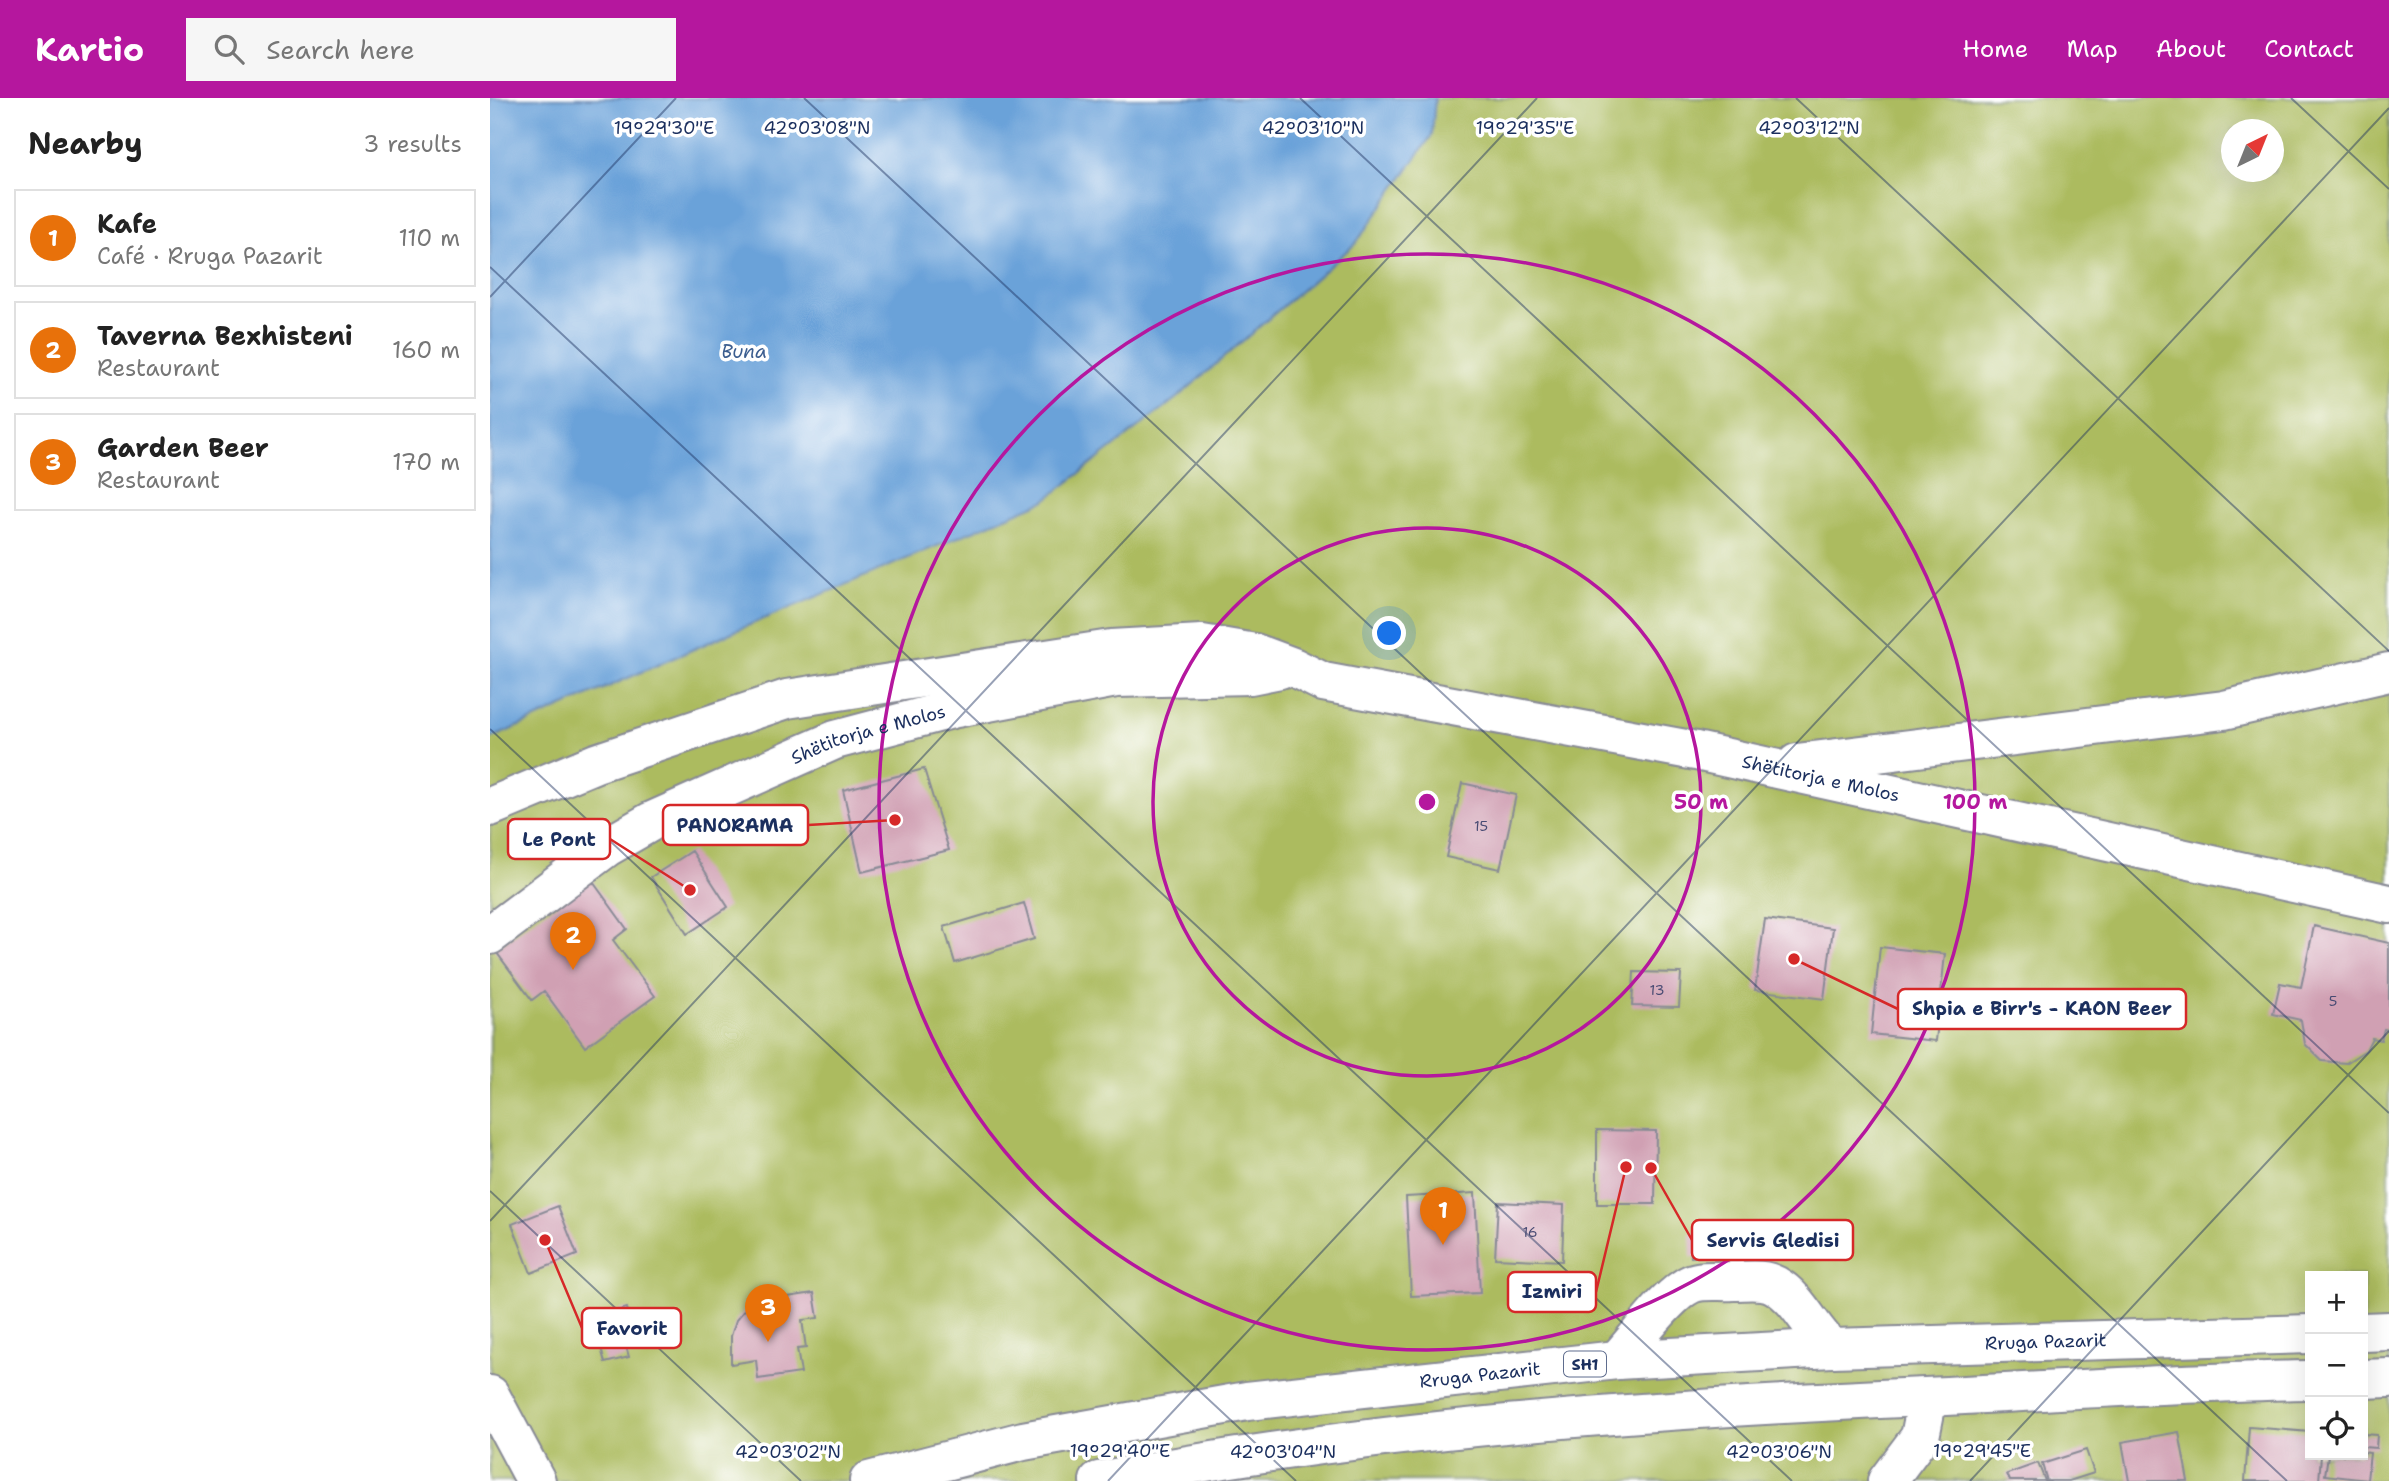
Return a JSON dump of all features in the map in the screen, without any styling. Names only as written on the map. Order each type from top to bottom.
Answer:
[{"type":"street","name":"Shëtitorja e Molos","points":[[490,807],[609,758],[787,699],[1111,649],[1202,644],[1255,653],[1323,682],[1767,766],[2389,905]]},
{"type":"street","name":"Shëtitorja e Molos","points":[[490,935],[607,847],[652,821],[835,740],[956,708],[1115,678],[1250,675],[1293,667]]},
{"type":"street","points":[[1767,766],[2224,710],[2389,672]]},
{"type":"street","points":[[1617,1360],[1653,1321],[1665,1302],[1693,1283],[1762,1280],[1774,1284],[1795,1302],[1818,1335],[1832,1348]]},
{"type":"street","points":[[2368,1332],[2389,1331]]},
{"type":"street","name":"Rruga Pazarit","points":[[869,1481],[1023,1441],[1247,1401],[1617,1360],[1832,1348],[2305,1334]]},
{"type":"street","points":[[2368,1378],[2389,1378]]},
{"type":"street","points":[[1099,1481],[1197,1462],[1442,1428],[1643,1410],[2202,1382],[2305,1380]]},
{"type":"street","points":[[490,1395],[537,1481]]},
{"type":"street","points":[[1887,1481],[1920,1437],[1928,1397]]},
{"type":"green space","points":[[490,98],[2389,98],[2389,1481],[490,1481]]},
{"type":"water","name":"Buna","points":[[490,98],[1435,98],[1432,135],[1356,243],[1178,397],[1044,501],[721,637],[490,739]]},
{"type":"building","points":[[924,769],[949,850],[862,872],[843,790]]},
{"type":"building","points":[[1462,783],[1516,795],[1500,869],[1446,857]]},
{"type":"building","points":[[692,851],[728,907],[687,934],[651,877]]},
{"type":"building","points":[[591,879],[627,929],[613,940],[655,996],[585,1047],[544,991],[532,1000],[494,949]]},
{"type":"building","points":[[1024,903],[1034,939],[955,963],[944,927]]},
{"type":"building","points":[[1765,919],[1833,928],[1824,999],[1755,990]]},
{"type":"building","points":[[2314,926],[2389,943],[2389,1030],[2384,1029],[2381,1040],[2372,1038],[2366,1050],[2346,1063],[2322,1061],[2305,1044],[2301,1020],[2273,1014],[2280,983],[2301,987]]},
{"type":"building","points":[[1880,947],[1945,954],[1936,1041],[1871,1034]]},
{"type":"building","points":[[1634,972],[1681,973],[1679,1007],[1632,1006]]},
{"type":"building","points":[[1597,1130],[1656,1131],[1655,1204],[1597,1204]]},
{"type":"building","points":[[1475,1193],[1480,1293],[1411,1296],[1406,1197]]},
{"type":"building","points":[[1498,1202],[1564,1205],[1562,1261],[1495,1258]]},
{"type":"building","points":[[558,1206],[577,1255],[531,1273],[512,1224]]},
{"type":"building","points":[[1762,1231],[1763,1254],[1691,1257],[1690,1234]]},
{"type":"building","points":[[777,1293],[783,1307],[789,1306],[787,1297],[814,1293],[818,1318],[802,1320],[806,1348],[797,1349],[801,1373],[758,1379],[756,1360],[731,1364],[731,1336],[736,1320],[747,1307],[762,1296]]},
{"type":"building","points":[[627,1308],[633,1332],[623,1335],[629,1357],[605,1363],[593,1318]]},
{"type":"building","points":[[2249,1427],[2305,1432],[2305,1460],[2321,1460],[2319,1481],[2245,1481]]},
{"type":"building","points":[[2179,1432],[2188,1481],[2129,1481],[2122,1442]]},
{"type":"building","points":[[2368,1434],[2377,1435],[2376,1448],[2368,1447]]},
{"type":"building","points":[[2086,1450],[2094,1473],[2069,1481],[2047,1481],[2042,1464]]},
{"type":"building","points":[[2370,1453],[2367,1480],[2325,1475],[2327,1460],[2368,1460]]},
{"type":"building","points":[[2038,1463],[2045,1481],[2010,1481],[2007,1474]]},
{"type":"place","name":"PANORAMA","points":[[895,820]]},
{"type":"place","name":"Le Pont","points":[[690,890]]},
{"type":"place","name":"Shpia e Birr's - KAON Beer","points":[[1794,959]]},
{"type":"place","name":"Taverna Bexhisteni","points":[[573,970]]},
{"type":"place","name":"Izmiri","points":[[1626,1167]]},
{"type":"place","name":"Servis Gledisi","points":[[1651,1168]]},
{"type":"place","name":"Favorit","points":[[545,1240]]},
{"type":"place","name":"Kafe","points":[[1443,1245]]},
{"type":"place","name":"Garden Beer","points":[[768,1342]]}]
